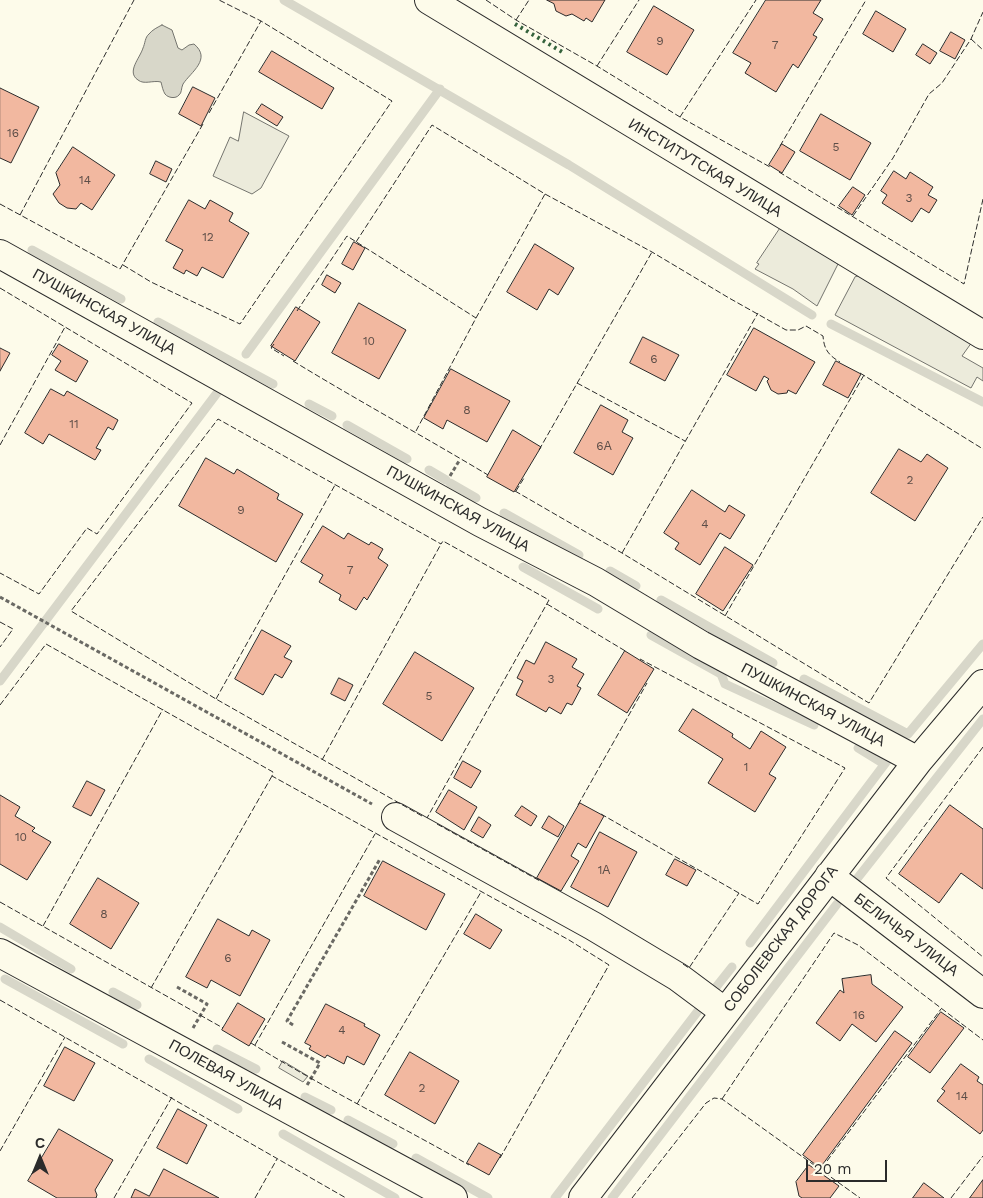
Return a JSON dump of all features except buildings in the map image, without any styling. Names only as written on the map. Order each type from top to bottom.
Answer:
[{"type":"street","name":"ИНСТИТУТСКАЯ УЛИЦА","points":[[429,0],[983,335]]},
{"type":"street","name":"ПУШКИНСКАЯ УЛИЦА","points":[[0,254],[463,512],[596,582],[701,645],[918,761]]},
{"type":"street","name":"СОБОЛЕВСКАЯ ДОРОГА","points":[[583,1198],[712,1003],[829,876],[918,761],[983,684]]},
{"type":"street","points":[[396,817],[593,926],[678,977],[712,1003]]},
{"type":"street","name":"БЕЛИЧЬЯ УЛИЦА","points":[[829,876],[983,994]]},
{"type":"street","name":"ПОЛЕВАЯ УЛИЦА","points":[[0,953],[453,1198]]},
{"type":"path","points":[[453,471],[459,461]]},
{"type":"path","points":[[0,597],[396,817]]},
{"type":"path","points":[[293,1025],[287,1021],[380,859]]},
{"type":"path","points":[[178,987],[207,1004],[200,1016]]},
{"type":"path","points":[[282,1042],[320,1063],[312,1078]]},
{"type":"shaded area","points":[[162,25],[172,30],[178,48],[182,50],[194,44],[201,55],[201,60],[183,84],[180,94],[174,97],[165,94],[161,82],[140,81],[133,73],[147,37],[152,31]]},
{"type":"shaded area","points":[[244,112],[289,136],[261,188],[252,194],[213,176],[230,137],[238,141]]},
{"type":"shaded area","points":[[783,224],[841,258],[817,306],[793,289],[755,269]]},
{"type":"shaded area","points":[[868,274],[972,342],[962,356],[983,368],[983,381],[977,377],[971,388],[835,315],[855,277]]},
{"type":"shaded area","points":[[283,1061],[308,1076],[303,1082],[279,1068]]},
{"type":"waterway","points":[[284,0],[569,165],[812,315]]},
{"type":"waterway","points":[[246,354],[440,89]]},
{"type":"waterway","points":[[32,250],[121,299]]},
{"type":"waterway","points":[[158,322],[273,384]]},
{"type":"waterway","points":[[831,324],[983,402]]},
{"type":"waterway","points":[[0,681],[217,393]]},
{"type":"waterway","points":[[309,404],[332,416]]},
{"type":"waterway","points":[[347,425],[407,459]]},
{"type":"waterway","points":[[429,470],[446,480]]},
{"type":"waterway","points":[[450,483],[476,498]]},
{"type":"waterway","points":[[504,513],[579,555]]},
{"type":"waterway","points":[[523,567],[598,609]]},
{"type":"waterway","points":[[610,571],[636,586]]},
{"type":"waterway","points":[[661,600],[773,663]]},
{"type":"waterway","points":[[651,635],[721,674],[725,684],[814,725]]},
{"type":"waterway","points":[[804,679],[908,734],[983,644]]},
{"type":"waterway","points":[[856,880],[983,719]]},
{"type":"waterway","points":[[858,748],[884,764]]},
{"type":"waterway","points":[[750,943],[887,761]]},
{"type":"waterway","points":[[612,1198],[837,904]]},
{"type":"waterway","points":[[0,927],[71,969]]},
{"type":"waterway","points":[[713,991],[732,967]]},
{"type":"waterway","points":[[5,979],[123,1044]]},
{"type":"waterway","points":[[113,992],[137,1005]]},
{"type":"waterway","points":[[555,1198],[701,1007]]},
{"type":"waterway","points":[[217,1049],[256,1069]]},
{"type":"waterway","points":[[149,1059],[238,1109]]},
{"type":"waterway","points":[[305,1097],[331,1110]]},
{"type":"waterway","points":[[348,1120],[393,1144]]},
{"type":"waterway","points":[[283,1134],[395,1198]]},
{"type":"waterway","points":[[416,1158],[488,1198]]},
{"type":"hedge","points":[[515,24],[564,53]]},
{"type":"fence","points":[[20,215],[134,0]]},
{"type":"fence","points":[[123,265],[151,282],[240,324],[392,101],[261,21],[219,0]]},
{"type":"fence","points":[[486,0],[516,20],[597,66],[680,117],[770,167]]},
{"type":"fence","points":[[516,20],[529,0]]},
{"type":"fence","points":[[597,66],[639,0]]},
{"type":"fence","points":[[680,117],[756,0]]},
{"type":"fence","points":[[780,146],[866,0]]},
{"type":"fence","points":[[853,216],[893,158],[929,94],[942,83],[971,39],[983,12]]},
{"type":"fence","points":[[209,113],[261,21]]},
{"type":"fence","points":[[971,39],[983,50]]},
{"type":"fence","points":[[0,204],[120,269],[203,124]]},
{"type":"fence","points":[[356,242],[432,125],[545,194],[652,252],[786,330],[798,330],[806,326],[823,336],[827,351],[840,362]]},
{"type":"fence","points":[[779,172],[964,284],[983,199]]},
{"type":"fence","points":[[416,431],[545,194]]},
{"type":"fence","points":[[297,311],[347,236],[476,318]]},
{"type":"fence","points":[[539,450],[652,252]]},
{"type":"fence","points":[[0,288],[192,403],[97,534],[87,528],[39,594],[0,573]]},
{"type":"fence","points":[[622,553],[758,313]]},
{"type":"fence","points":[[0,445],[65,327]]},
{"type":"fence","points":[[274,344],[271,348],[284,356]]},
{"type":"fence","points":[[293,361],[488,475]]},
{"type":"fence","points":[[860,373],[983,449]]},
{"type":"fence","points":[[725,616],[864,375]]},
{"type":"fence","points":[[577,383],[685,441]]},
{"type":"fence","points":[[422,816],[216,699],[71,611],[218,419],[441,544],[443,541],[549,600],[427,818]]},
{"type":"fence","points":[[516,491],[524,478]]},
{"type":"fence","points":[[216,699],[335,485]]},
{"type":"fence","points":[[515,491],[622,553],[869,703],[983,517]]},
{"type":"fence","points":[[322,760],[441,544]]},
{"type":"fence","points":[[547,604],[627,652]]},
{"type":"fence","points":[[0,622],[13,629],[0,647]]},
{"type":"fence","points":[[0,705],[46,644],[273,772],[272,776],[569,940],[609,965],[500,1158]]},
{"type":"fence","points":[[601,814],[758,904],[845,768],[640,659]]},
{"type":"fence","points":[[578,805],[647,683]]},
{"type":"fence","points":[[43,926],[163,709]]},
{"type":"fence","points":[[983,747],[886,878],[983,957]]},
{"type":"fence","points":[[151,988],[272,776]]},
{"type":"fence","points":[[437,824],[540,881]]},
{"type":"fence","points":[[255,1045],[375,834]]},
{"type":"fence","points":[[357,1104],[481,892]]},
{"type":"fence","points":[[683,964],[689,968],[739,893]]},
{"type":"fence","points":[[0,902],[223,1028]]},
{"type":"fence","points":[[722,1099],[834,933],[858,945],[983,1040]]},
{"type":"fence","points":[[0,1000],[346,1198]]},
{"type":"fence","points":[[827,1161],[941,1009]]},
{"type":"fence","points":[[0,1151],[65,1037]]},
{"type":"fence","points":[[251,1043],[305,1075],[469,1165]]},
{"type":"fence","points":[[114,1198],[172,1097]]},
{"type":"fence","points":[[632,1198],[706,1103],[714,1098],[722,1099],[860,1198]]},
{"type":"fence","points":[[951,1198],[983,1156]]},
{"type":"fence","points":[[255,1198],[277,1159]]}]
